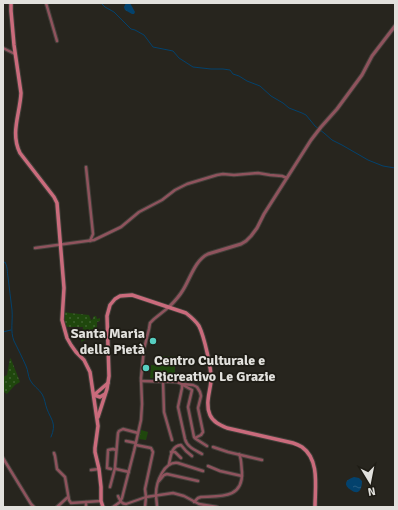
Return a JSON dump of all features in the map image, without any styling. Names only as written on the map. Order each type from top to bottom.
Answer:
[{"type":"main road","points":[[11,3],[15,54],[21,93],[15,132],[16,144],[20,153],[57,203],[64,288],[62,314],[64,327],[68,338],[74,349],[88,367],[93,384],[98,418],[95,448],[99,469],[101,502],[103,507]]},
{"type":"main road","points":[[98,418],[108,383],[109,365],[107,316],[110,305],[115,299],[120,296],[132,295],[186,313],[192,317],[199,326],[211,372],[208,402],[210,415],[217,423],[227,428],[293,443],[301,446],[308,452],[313,461],[315,471],[315,507]]},
{"type":"main road","points":[[94,395],[108,383]]},
{"type":"main road","points":[[93,384],[103,387]]},
{"type":"main road","points":[[94,395],[100,397],[105,394]]},
{"type":"street","points":[[46,3],[57,41]]},
{"type":"street","points":[[113,507],[120,502],[122,498],[136,444],[141,414],[141,381],[144,349],[150,323],[169,307],[183,291],[203,257],[208,254],[241,244],[251,236],[320,127],[337,109],[362,75],[372,56],[395,26]]},
{"type":"street","points":[[3,48],[15,54]]},
{"type":"street","points":[[86,167],[93,234],[90,241]]},
{"type":"street","points":[[34,248],[94,240],[121,227],[139,212],[162,200],[175,190],[187,184],[223,174],[234,175],[258,173],[287,178]]},
{"type":"street","points":[[141,381],[177,382],[192,390],[188,407],[195,438],[208,446]]},
{"type":"street","points":[[163,381],[164,412],[172,440]]},
{"type":"street","points":[[182,384],[197,386],[201,396],[198,408],[203,432],[195,438]]},
{"type":"street","points":[[182,384],[178,407],[186,444],[202,454]]},
{"type":"street","points":[[110,487],[115,468],[119,431],[123,430],[138,433]]},
{"type":"street","points":[[126,441],[151,448],[153,452],[145,489],[145,507]]},
{"type":"street","points":[[168,466],[171,452],[180,444],[192,456]]},
{"type":"street","points":[[213,447],[262,460]]},
{"type":"street","points":[[111,469],[107,468],[108,450],[116,450]]},
{"type":"street","points":[[171,452],[176,452],[181,458]]},
{"type":"street","points":[[54,453],[57,470],[65,477],[68,497],[71,503],[101,502]]},
{"type":"street","points":[[194,502],[201,497],[228,495],[237,490],[241,483],[242,476],[239,454]]},
{"type":"street","points":[[241,460],[247,456]]},
{"type":"street","points":[[3,458],[34,507]]},
{"type":"street","points":[[157,507],[156,495],[159,481],[161,474],[168,466],[173,463],[178,463],[203,471]]},
{"type":"street","points":[[208,466],[220,471],[242,476]]},
{"type":"street","points":[[115,468],[129,472]]},
{"type":"street","points":[[91,470],[99,469]]},
{"type":"street","points":[[159,481],[165,474],[198,481]]},
{"type":"street","points":[[120,502],[126,504],[146,497],[173,493],[184,496],[199,504],[217,507]]},
{"type":"street","points":[[118,496],[120,502]]},
{"type":"street","points":[[57,507],[68,497]]},
{"type":"street","points":[[199,504],[199,499],[201,497]]},
{"type":"street","points":[[86,502],[86,507]]},
{"type":"green space","points":[[65,312],[89,315],[91,320],[94,316],[96,316],[97,319],[100,318],[100,321],[97,322],[97,334],[92,336],[90,335],[87,339],[81,342],[83,327],[67,327],[65,323]]},
{"type":"green space","points":[[160,356],[179,357],[179,363],[160,362]]},
{"type":"green space","points":[[10,358],[20,382],[7,394],[3,390],[3,377],[7,375]]},
{"type":"green space","points":[[151,365],[175,366],[175,379],[150,378]]},
{"type":"green space","points":[[141,430],[148,432],[146,440],[139,439]]},
{"type":"water","points":[[126,3],[130,3],[135,12],[134,14],[125,10],[124,7]]},
{"type":"water","points":[[354,477],[359,478],[362,481],[361,489],[358,492],[354,492],[348,488],[346,484],[347,481]]},
{"type":"waterway","points":[[101,3],[114,12],[131,29],[144,35],[153,47],[173,51],[179,58],[193,67],[230,70],[233,74],[260,86],[271,96],[289,108],[306,115],[315,126],[332,140],[368,160],[383,166],[395,168]]},
{"type":"waterway","points":[[3,263],[5,262],[7,266],[14,341],[27,368],[30,380],[41,392],[44,398],[52,419],[53,432],[51,437]]},
{"type":"waterway","points":[[3,332],[11,330]]},
{"type":"place","name":"Santa Maria della Pietà","points":[[153,341]]},
{"type":"place","name":"Centro Culturale e Ricreativo Le Grazie","points":[[146,368]]}]
